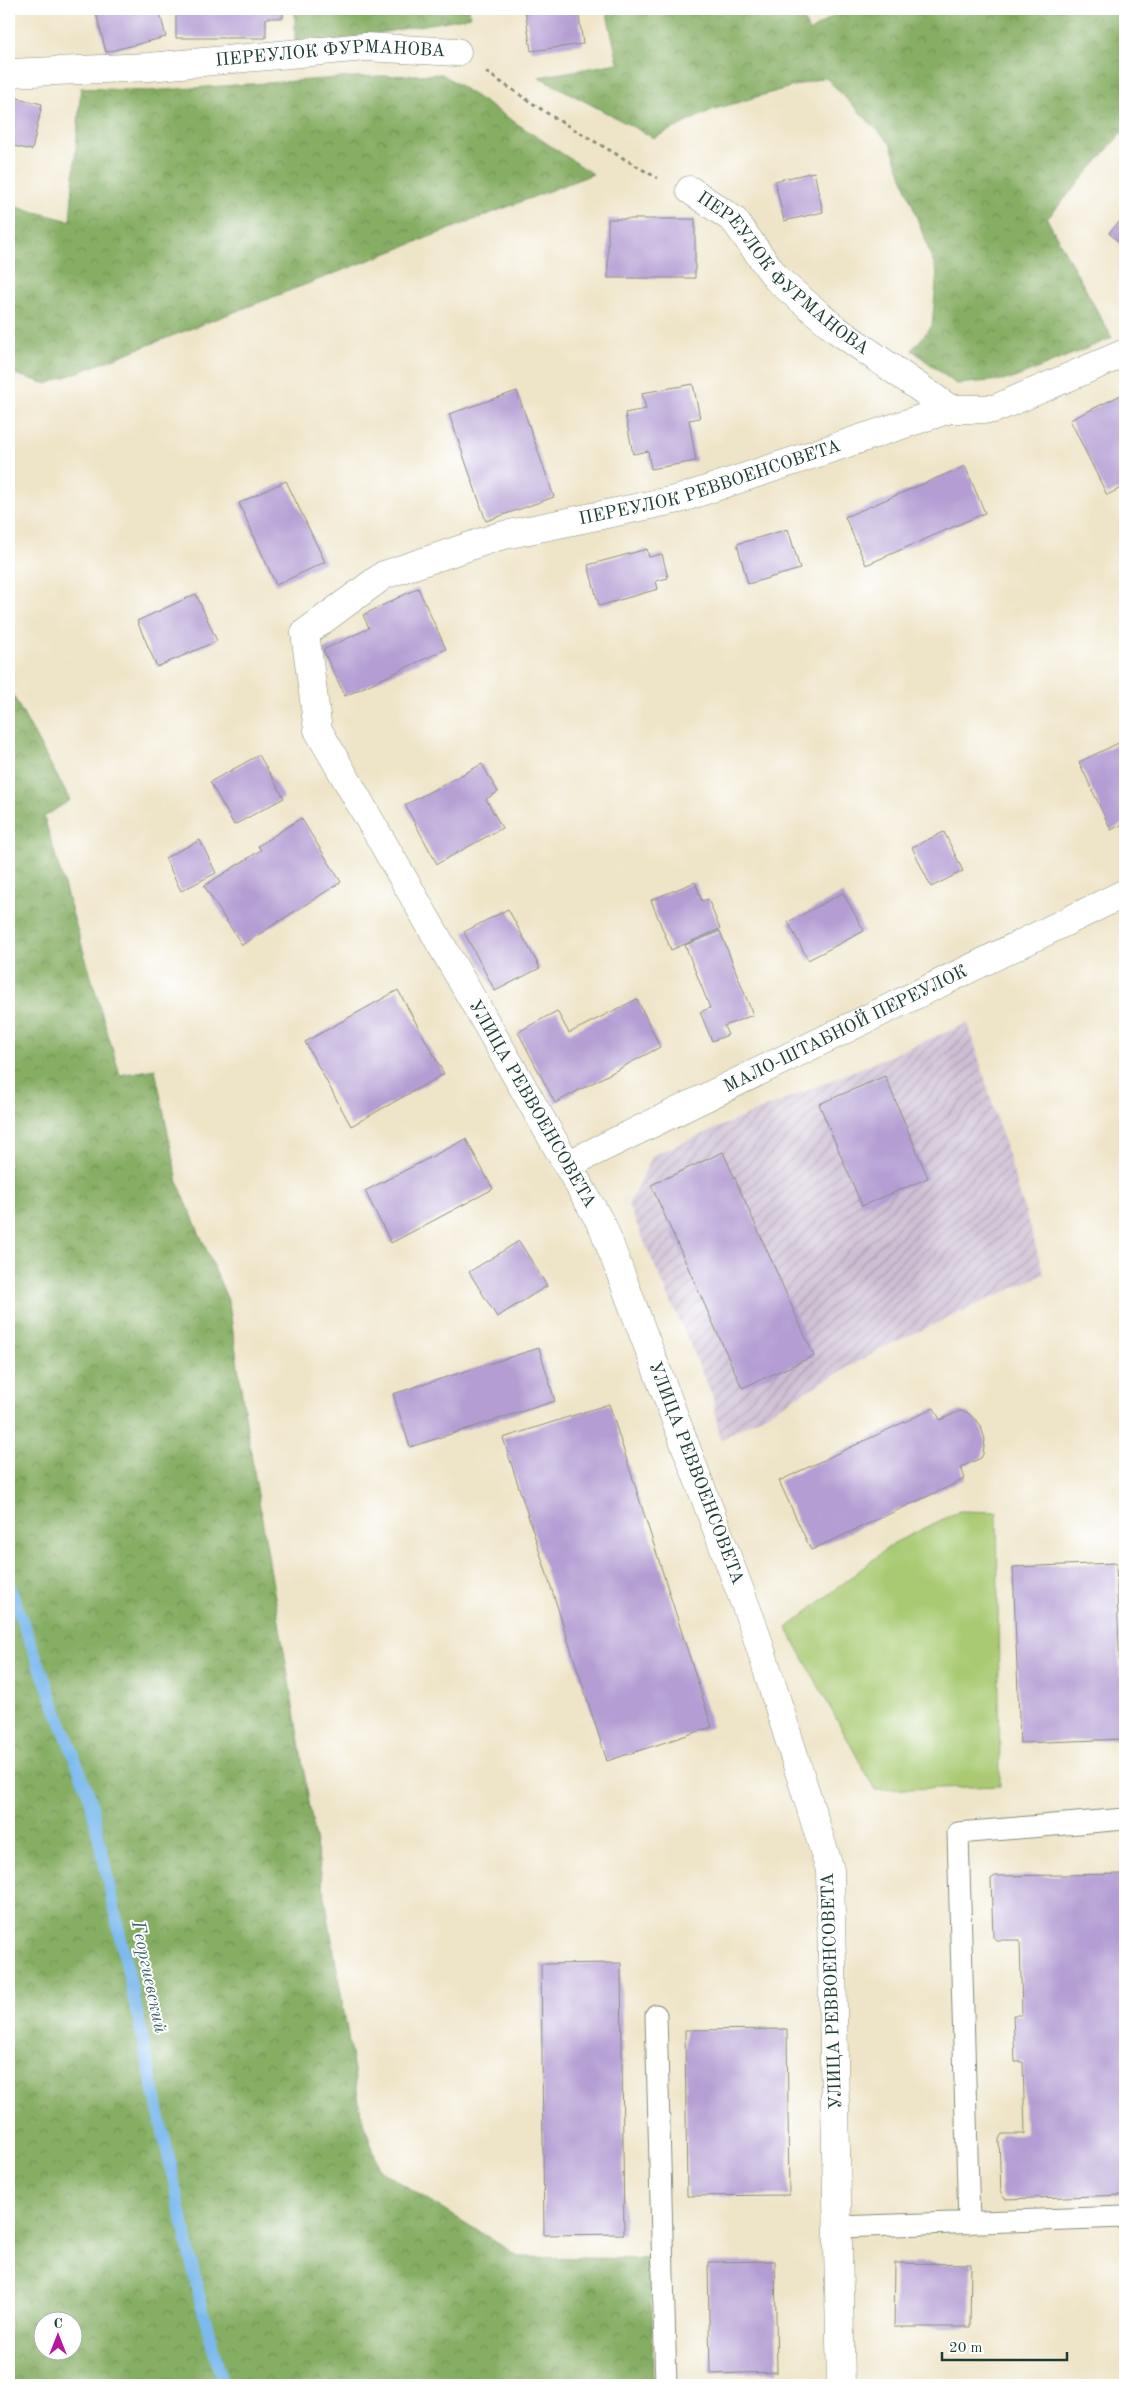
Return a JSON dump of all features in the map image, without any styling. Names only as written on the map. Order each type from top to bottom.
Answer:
[{"type":"street","name":"ПЕРЕУЛОК ФУРМАНОВА","points":[[9,73],[149,67],[365,47],[457,52]]},
{"type":"street","name":"ПЕРЕУЛОК ФУРМАНОВА","points":[[690,190],[734,220],[777,279],[837,330],[950,409]]},
{"type":"street","name":"ПЕРЕУЛОК РЕВВОЕНСОВЕТА","points":[[304,633],[384,575],[500,536],[679,499],[950,409],[994,409],[1125,353]]},
{"type":"street","name":"УЛИЦА РЕВВОЕНСОВЕТА","points":[[304,633],[318,730],[603,1227],[744,1600],[830,1870],[841,2385]]},
{"type":"street","name":"МАЛО-ШТАБНОЙ ПЕРЕУЛОК","points":[[567,1165],[1125,893]]},
{"type":"lane","points":[[969,2222],[958,1833],[1125,1819]]},
{"type":"lane","points":[[656,2015],[666,2385]]},
{"type":"lane","points":[[838,2227],[1125,2217]]},
{"type":"path","name":"ПЕРЕУЛОК ФУРМАНОВА","points":[[457,52],[561,122],[651,176],[690,190]]},
{"type":"shaded area","points":[[968,1023],[1044,1274],[886,1346],[720,1440],[713,1397],[628,1205],[653,1155]]},
{"type":"green space","points":[[295,9],[469,9],[470,17],[295,48]]},
{"type":"green space","points":[[606,9],[800,9],[809,32],[843,9],[1125,9],[1125,129],[1047,219],[1112,338],[1012,379],[956,384],[912,350],[932,326],[937,273],[890,143],[825,77],[712,110],[654,138],[539,77],[618,63]]},
{"type":"green space","points":[[442,74],[593,174],[47,384],[9,372],[9,205],[70,221],[81,88],[148,91],[354,77]]},
{"type":"green space","points":[[9,688],[70,800],[44,817],[120,1075],[155,1069],[178,1183],[229,1303],[247,1429],[361,2114],[380,2170],[520,2257],[651,2259],[653,2385],[9,2385]]},
{"type":"green space","points":[[960,1511],[997,1512],[1000,1786],[875,1790],[787,1628],[894,1543]]},
{"type":"building","points":[[95,9],[159,9],[166,37],[106,52]]},
{"type":"building","points":[[176,9],[283,9],[283,18],[266,18],[266,38],[176,38]]},
{"type":"building","points":[[525,9],[578,9],[583,44],[531,51]]},
{"type":"building","points":[[9,96],[42,104],[32,150],[9,145]]},
{"type":"building","points":[[814,172],[823,212],[784,221],[775,181]]},
{"type":"building","points":[[1125,216],[1125,248],[1109,233]]},
{"type":"building","points":[[608,219],[695,219],[695,278],[608,278]]},
{"type":"building","points":[[693,384],[700,418],[689,420],[696,461],[651,469],[648,451],[633,454],[625,413],[646,409],[642,393]]},
{"type":"building","points":[[517,391],[554,497],[486,521],[449,414]]},
{"type":"building","points":[[1125,393],[1125,486],[1107,495],[1070,420]]},
{"type":"building","points":[[965,466],[985,513],[866,565],[845,517]]},
{"type":"building","points":[[286,481],[325,562],[276,585],[239,503]]},
{"type":"building","points":[[788,529],[800,569],[748,584],[737,544]]},
{"type":"building","points":[[647,549],[649,557],[662,554],[668,578],[656,581],[658,589],[599,606],[588,565]]},
{"type":"building","points":[[418,588],[446,649],[345,696],[323,650],[369,628],[363,615]]},
{"type":"building","points":[[196,594],[217,641],[157,667],[137,621]]},
{"type":"building","points":[[1125,740],[1125,823],[1111,830],[1079,762]]},
{"type":"building","points":[[259,755],[284,798],[234,825],[210,782]]},
{"type":"building","points":[[482,764],[498,792],[486,799],[502,828],[437,864],[405,805]]},
{"type":"building","points":[[301,818],[341,882],[242,945],[204,886],[261,850],[258,846]]},
{"type":"building","points":[[944,832],[963,871],[931,887],[912,847]]},
{"type":"building","points":[[200,840],[216,873],[181,891],[165,858]]},
{"type":"building","points":[[695,882],[702,901],[708,899],[720,929],[671,950],[651,900]]},
{"type":"building","points":[[843,893],[864,931],[808,960],[788,922]]},
{"type":"building","points":[[508,909],[540,968],[495,991],[464,932]]},
{"type":"building","points":[[720,931],[753,1015],[724,1026],[728,1035],[712,1041],[700,1012],[710,1008],[685,945]]},
{"type":"building","points":[[398,990],[444,1074],[351,1126],[305,1042]]},
{"type":"building","points":[[637,999],[660,1047],[555,1103],[518,1032],[557,1011],[569,1033]]},
{"type":"building","points":[[885,1076],[928,1178],[862,1206],[819,1104]]},
{"type":"building","points":[[466,1139],[493,1189],[391,1243],[365,1191]]},
{"type":"building","points":[[723,1152],[814,1356],[742,1388],[651,1185]]},
{"type":"building","points":[[519,1241],[547,1286],[497,1317],[469,1272]]},
{"type":"building","points":[[539,1348],[555,1401],[410,1447],[393,1394]]},
{"type":"building","points":[[609,1404],[712,1727],[607,1761],[503,1438]]},
{"type":"building","points":[[934,1408],[940,1420],[960,1411],[968,1413],[980,1424],[985,1439],[983,1454],[981,1458],[961,1467],[965,1479],[811,1550],[779,1481]]},
{"type":"building","points":[[1116,1563],[1120,1677],[1125,1677],[1125,1739],[1020,1743],[1013,1567]]},
{"type":"building","points":[[1125,1874],[1125,2195],[1005,2199],[1001,2194],[999,2139],[1002,2134],[1025,2134],[1023,2062],[1015,2062],[1013,2015],[1022,2015],[1020,1940],[996,1940],[993,1937],[991,1879],[995,1876]]},
{"type":"building","points":[[621,1963],[624,2234],[544,2235],[541,1964]]},
{"type":"building","points":[[787,2029],[789,2195],[687,2196],[685,2030]]},
{"type":"building","points":[[775,2261],[777,2372],[710,2374],[708,2262]]},
{"type":"building","points":[[895,2263],[971,2264],[970,2327],[894,2327]]},
{"type":"waterway","name":"Георгиевский","points":[[9,1586],[90,1798],[198,2292],[223,2385]]}]
